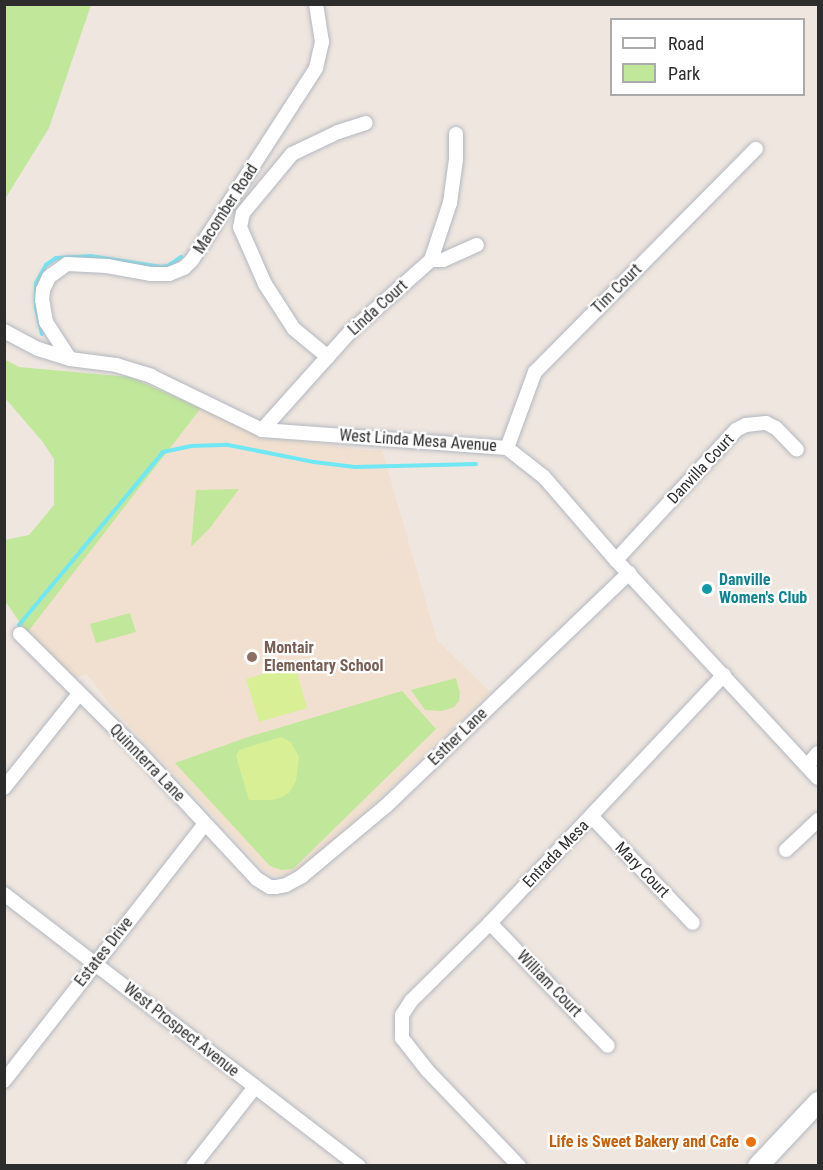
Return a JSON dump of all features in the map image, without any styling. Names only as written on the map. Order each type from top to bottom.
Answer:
[{"type":"main road","points":[[758,1166],[819,1102]]},
{"type":"street","name":"Macomber Road","points":[[70,359],[46,322],[42,300],[48,278],[67,264],[107,266],[139,273],[169,274],[184,268],[192,260],[316,68],[322,42],[315,4]]},
{"type":"street","points":[[328,357],[294,329],[265,284],[240,227],[243,213],[292,154],[338,132],[366,123]]},
{"type":"street","points":[[431,261],[450,203],[456,159],[456,134]]},
{"type":"street","name":"Tim Court","points":[[507,448],[534,372],[756,149]]},
{"type":"street","name":"Linda Court","points":[[262,430],[350,332],[431,261],[443,261],[477,245]]},
{"type":"street","name":"West Linda Mesa Avenue","points":[[4,331],[38,349],[70,359],[116,365],[151,376],[262,430],[507,448],[544,477],[616,560],[819,778]]},
{"type":"street","name":"Danvilla Court","points":[[616,560],[736,430],[746,425],[766,423],[776,428],[797,450]]},
{"type":"street","name":"Esther Lane","points":[[276,887],[286,885],[302,876],[386,806],[629,573]]},
{"type":"street","name":"Quinnterra Lane","points":[[20,634],[137,750],[257,879],[270,887],[276,887]]},
{"type":"street","name":"Entrada Mesa","points":[[519,1166],[427,1070],[402,1038],[400,1021],[411,1001],[592,817],[724,675]]},
{"type":"street","points":[[4,788],[79,694]]},
{"type":"street","points":[[807,766],[819,753]]},
{"type":"street","name":"Mary Court","points":[[592,817],[693,923]]},
{"type":"street","points":[[786,850],[819,820]]},
{"type":"street","name":"Estates Drive","points":[[4,1081],[205,824]]},
{"type":"street","name":"West Prospect Avenue","points":[[4,894],[359,1166]]},
{"type":"street","name":"William Court","points":[[490,923],[608,1046]]},
{"type":"street","points":[[193,1166],[255,1087]]},
{"type":"shaded area","name":"Montair Elementary School","points":[[201,408],[253,433],[362,450],[382,450],[437,640],[490,692],[313,862],[293,874],[278,876],[266,872],[110,705],[86,674],[69,680],[27,633]]},
{"type":"green space","points":[[5,4],[91,5],[49,128],[5,199]]},
{"type":"green space","points":[[4,359],[19,367],[130,377],[201,408],[27,633],[5,601],[5,540],[29,535],[54,505],[54,459],[42,441],[5,398]]},
{"type":"green space","points":[[239,489],[210,528],[191,547],[196,490]]},
{"type":"green space","points":[[130,613],[136,632],[96,643],[90,624]]},
{"type":"green space","points":[[295,665],[307,708],[259,722],[246,679]]},
{"type":"green space","points":[[456,678],[460,693],[459,701],[454,707],[442,711],[425,710],[411,690]]},
{"type":"green space","points":[[402,691],[436,729],[293,869],[281,870],[270,866],[175,763],[248,737]]},
{"type":"green space","points":[[281,737],[291,742],[299,757],[296,781],[290,792],[282,797],[273,800],[249,800],[236,756],[239,750]]},
{"type":"waterway","points":[[42,334],[36,308],[36,283],[46,265],[56,258],[90,256],[161,267],[168,266],[181,257]]},
{"type":"waterway","points":[[19,625],[163,452],[191,446],[228,445],[314,462],[355,467],[476,464]]},
{"type":"place","name":"Danville Women's Club","points":[[707,589]]},
{"type":"place","name":"Montair Elementary School","points":[[252,657]]},
{"type":"place","name":"Life is Sweet Bakery and Cafe","points":[[751,1142]]}]
